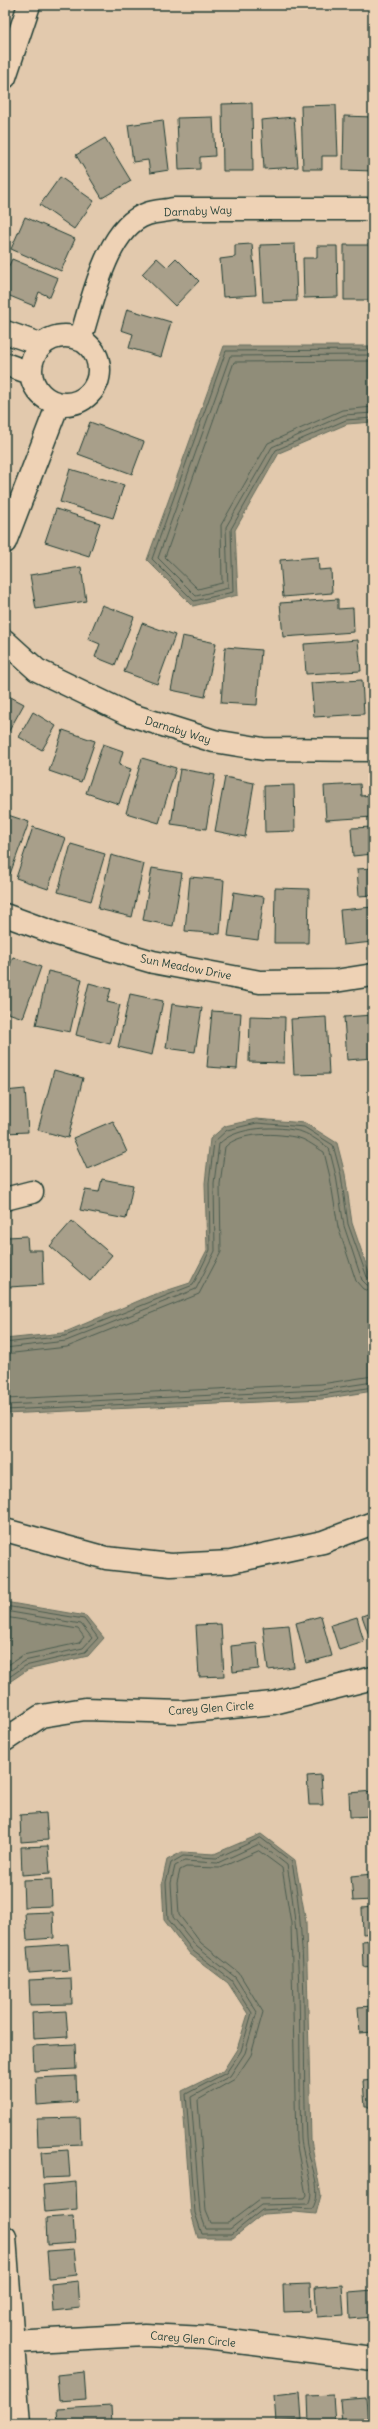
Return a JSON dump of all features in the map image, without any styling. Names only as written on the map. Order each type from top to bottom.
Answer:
[{"type":"street","points":[[5,78],[29,5]]},
{"type":"street","name":"Darnaby Way","points":[[80,340],[108,256],[123,230],[146,214],[174,209],[373,209]]},
{"type":"street","points":[[5,332],[42,345]]},
{"type":"street","points":[[57,337],[69,337],[80,340],[89,346],[95,355],[98,376],[95,387],[84,398],[68,404],[58,404],[47,400],[38,392],[30,373],[32,359],[42,345],[57,337]]},
{"type":"street","points":[[5,364],[30,373]]},
{"type":"street","points":[[5,542],[58,404]]},
{"type":"street","name":"Darnaby Way","points":[[5,641],[36,670],[128,714],[214,741],[263,749],[373,750]]},
{"type":"street","name":"Sun Meadow Drive","points":[[5,915],[57,934],[153,962],[260,982],[335,981],[373,975]]},
{"type":"street","points":[[5,1199],[32,1192]]},
{"type":"street","points":[[5,1530],[106,1558],[171,1565],[231,1562],[323,1542],[373,1523]]},
{"type":"street","name":"Carey Glen Circle","points":[[5,1740],[41,1716],[85,1709],[181,1712],[273,1703],[373,1678]]},
{"type":"street","points":[[5,2237],[19,2424]]},
{"type":"street","name":"Carey Glen Circle","points":[[12,2342],[145,2335],[206,2338],[373,2360]]},
{"type":"water","points":[[224,346],[373,346],[373,422],[347,424],[279,453],[235,530],[238,595],[193,606],[147,560]]},
{"type":"water","points":[[256,1119],[305,1123],[337,1143],[345,1174],[352,1223],[370,1276],[373,1278],[373,1391],[322,1399],[5,1414],[5,1339],[63,1333],[150,1296],[190,1283],[207,1250],[205,1183],[210,1139],[225,1126]]},
{"type":"water","points":[[5,1602],[86,1616],[104,1638],[88,1656],[27,1670],[5,1685]]},
{"type":"water","points":[[261,1834],[295,1860],[306,1922],[311,2140],[321,2195],[316,2214],[294,2212],[263,2214],[233,2238],[198,2238],[191,2213],[182,2091],[223,2071],[237,2049],[248,2014],[228,1983],[190,1954],[164,1920],[162,1882],[167,1860],[182,1852],[214,1854]]},
{"type":"building","points":[[252,103],[253,171],[223,171],[222,104]]},
{"type":"building","points":[[336,105],[338,156],[322,156],[322,169],[303,169],[301,106]]},
{"type":"building","points":[[344,116],[373,117],[373,171],[343,170]]},
{"type":"building","points":[[213,117],[215,156],[200,157],[200,169],[179,170],[177,118]]},
{"type":"building","points":[[294,117],[298,167],[264,169],[261,120]]},
{"type":"building","points":[[163,120],[169,170],[150,173],[148,160],[133,162],[128,125]]},
{"type":"building","points":[[105,138],[131,181],[102,198],[76,155]]},
{"type":"building","points":[[60,177],[94,201],[74,229],[40,205]]},
{"type":"building","points":[[25,217],[75,239],[61,271],[11,249]]},
{"type":"building","points":[[252,244],[256,295],[223,297],[220,259],[235,257],[235,245]]},
{"type":"building","points":[[295,244],[297,301],[263,302],[260,245]]},
{"type":"building","points":[[344,245],[373,245],[373,300],[344,300]]},
{"type":"building","points":[[317,246],[337,246],[338,297],[304,298],[303,258],[317,258]]},
{"type":"building","points":[[157,258],[167,267],[176,258],[199,281],[175,306],[142,274]]},
{"type":"building","points":[[12,259],[58,278],[50,297],[39,292],[34,306],[5,294],[5,274]]},
{"type":"building","points":[[127,309],[171,322],[161,357],[129,348],[133,334],[121,330]]},
{"type":"building","points":[[90,422],[144,442],[132,474],[78,454]]},
{"type":"building","points":[[70,469],[124,485],[113,518],[60,502]]},
{"type":"building","points":[[369,504],[373,504],[373,517],[370,517]]},
{"type":"building","points":[[56,509],[100,523],[89,556],[45,542]]},
{"type":"building","points":[[318,557],[319,570],[331,569],[332,593],[283,597],[280,560]]},
{"type":"building","points":[[81,567],[86,601],[36,609],[30,575]]},
{"type":"building","points":[[338,599],[338,609],[353,608],[354,632],[283,637],[280,603]]},
{"type":"building","points":[[102,605],[134,617],[115,665],[95,657],[100,644],[88,639]]},
{"type":"building","points":[[142,623],[175,635],[157,684],[124,672]]},
{"type":"building","points":[[182,636],[216,643],[205,697],[171,690]]},
{"type":"building","points":[[358,640],[361,671],[306,674],[304,644]]},
{"type":"building","points":[[225,647],[261,650],[257,705],[221,703]]},
{"type":"building","points":[[362,680],[364,714],[314,717],[311,683]]},
{"type":"building","points":[[5,694],[24,704],[5,738]]},
{"type":"building","points":[[33,712],[56,726],[42,750],[19,737]]},
{"type":"building","points":[[63,730],[95,741],[81,782],[49,771]]},
{"type":"building","points":[[103,744],[123,751],[119,765],[131,769],[119,804],[86,793]]},
{"type":"building","points":[[142,758],[176,768],[159,823],[126,813]]},
{"type":"building","points":[[180,769],[215,775],[206,829],[171,824]]},
{"type":"building","points":[[225,777],[254,783],[245,837],[215,831]]},
{"type":"building","points":[[360,784],[361,796],[373,795],[373,817],[326,820],[324,786]]},
{"type":"building","points":[[294,785],[295,831],[265,832],[264,786]]},
{"type":"building","points":[[5,814],[29,822],[10,874],[5,872]]},
{"type":"building","points":[[33,827],[66,838],[48,889],[16,878]]},
{"type":"building","points":[[373,827],[373,854],[353,856],[351,828]]},
{"type":"building","points":[[71,844],[105,854],[91,901],[58,892]]},
{"type":"building","points":[[111,855],[144,864],[132,917],[98,909]]},
{"type":"building","points":[[152,868],[182,873],[173,926],[143,920]]},
{"type":"building","points":[[373,868],[373,895],[359,896],[357,869]]},
{"type":"building","points":[[190,877],[224,880],[220,934],[185,931]]},
{"type":"building","points":[[275,888],[309,889],[308,943],[274,943]]},
{"type":"building","points":[[234,892],[264,897],[258,940],[228,936]]},
{"type":"building","points":[[373,907],[373,942],[343,945],[340,910]]},
{"type":"building","points":[[13,957],[41,967],[23,1018],[5,1012],[5,979]]},
{"type":"building","points":[[48,971],[82,979],[70,1032],[36,1025]]},
{"type":"building","points":[[89,983],[111,989],[107,1002],[120,1005],[110,1044],[76,1035]]},
{"type":"building","points":[[130,994],[163,1001],[152,1055],[118,1047]]},
{"type":"building","points":[[172,1004],[202,1008],[195,1052],[166,1048]]},
{"type":"building","points":[[212,1011],[241,1013],[237,1069],[207,1067]]},
{"type":"building","points":[[373,1015],[373,1058],[347,1060],[344,1017]]},
{"type":"building","points":[[250,1016],[285,1017],[284,1063],[249,1062]]},
{"type":"building","points":[[326,1017],[329,1074],[294,1075],[291,1019]]},
{"type":"building","points":[[54,1070],[83,1078],[68,1138],[38,1130]]},
{"type":"building","points":[[25,1089],[28,1132],[5,1133],[5,1091]]},
{"type":"building","points":[[113,1121],[127,1152],[87,1169],[73,1138]]},
{"type":"building","points":[[102,1179],[133,1185],[126,1219],[80,1210],[85,1190],[99,1192]]},
{"type":"building","points":[[72,1221],[112,1255],[90,1281],[50,1246]]},
{"type":"building","points":[[27,1236],[28,1250],[42,1250],[43,1285],[9,1287],[7,1237]]},
{"type":"building","points":[[373,1612],[373,1641],[371,1641],[362,1616]]},
{"type":"building","points":[[321,1616],[332,1656],[306,1663],[296,1623]]},
{"type":"building","points":[[357,1617],[364,1642],[339,1650],[331,1625]]},
{"type":"building","points":[[221,1624],[224,1676],[199,1677],[196,1625]]},
{"type":"building","points":[[289,1625],[294,1667],[268,1670],[263,1627]]},
{"type":"building","points":[[257,1643],[259,1669],[233,1672],[231,1646]]},
{"type":"building","points":[[373,1721],[373,1748],[372,1749],[370,1722]]},
{"type":"building","points":[[321,1775],[323,1805],[309,1805],[307,1776]]},
{"type":"building","points":[[373,1791],[373,1816],[350,1817],[349,1793]]},
{"type":"building","points":[[46,1813],[48,1840],[21,1842],[20,1815]]},
{"type":"building","points":[[48,1846],[50,1873],[22,1875],[21,1847]]},
{"type":"building","points":[[373,1874],[373,1900],[353,1901],[351,1876]]},
{"type":"building","points":[[51,1879],[52,1906],[24,1907],[23,1880]]},
{"type":"building","points":[[373,1907],[373,1933],[363,1934],[362,1908]]},
{"type":"building","points":[[53,1912],[54,1938],[27,1940],[25,1913]]},
{"type":"building","points":[[373,1940],[373,1966],[363,1967],[362,1941]]},
{"type":"building","points":[[68,1944],[70,1970],[29,1973],[27,1947]]},
{"type":"building","points":[[71,1978],[72,2004],[30,2005],[29,1980]]},
{"type":"building","points":[[373,2006],[373,2032],[360,2033],[358,2007]]},
{"type":"building","points":[[66,2011],[68,2037],[33,2039],[32,2013]]},
{"type":"building","points":[[75,2044],[76,2069],[34,2071],[33,2046]]},
{"type":"building","points":[[76,2076],[77,2102],[37,2105],[36,2078]]},
{"type":"building","points":[[373,2080],[373,2107],[365,2107],[363,2081]]},
{"type":"building","points":[[80,2118],[81,2144],[38,2146],[37,2119]]},
{"type":"building","points":[[68,2150],[70,2177],[43,2178],[41,2152]]},
{"type":"building","points":[[76,2182],[77,2209],[45,2212],[43,2185]]},
{"type":"building","points":[[73,2216],[75,2243],[47,2245],[46,2218]]},
{"type":"building","points":[[74,2249],[77,2275],[49,2278],[47,2251]]},
{"type":"building","points":[[78,2281],[80,2308],[53,2311],[51,2284]]},
{"type":"building","points":[[310,2284],[311,2311],[284,2312],[283,2285]]},
{"type":"building","points":[[342,2285],[344,2315],[317,2317],[315,2287]]},
{"type":"building","points":[[373,2290],[373,2317],[350,2319],[349,2292]]},
{"type":"building","points":[[84,2372],[86,2399],[59,2401],[57,2375]]},
{"type":"building","points":[[300,2392],[302,2420],[276,2422],[274,2395]]},
{"type":"building","points":[[333,2395],[335,2424],[309,2424],[308,2396]]},
{"type":"building","points":[[366,2398],[368,2424],[342,2424],[340,2400]]},
{"type":"building","points":[[111,2406],[112,2424],[58,2424],[57,2409]]}]
